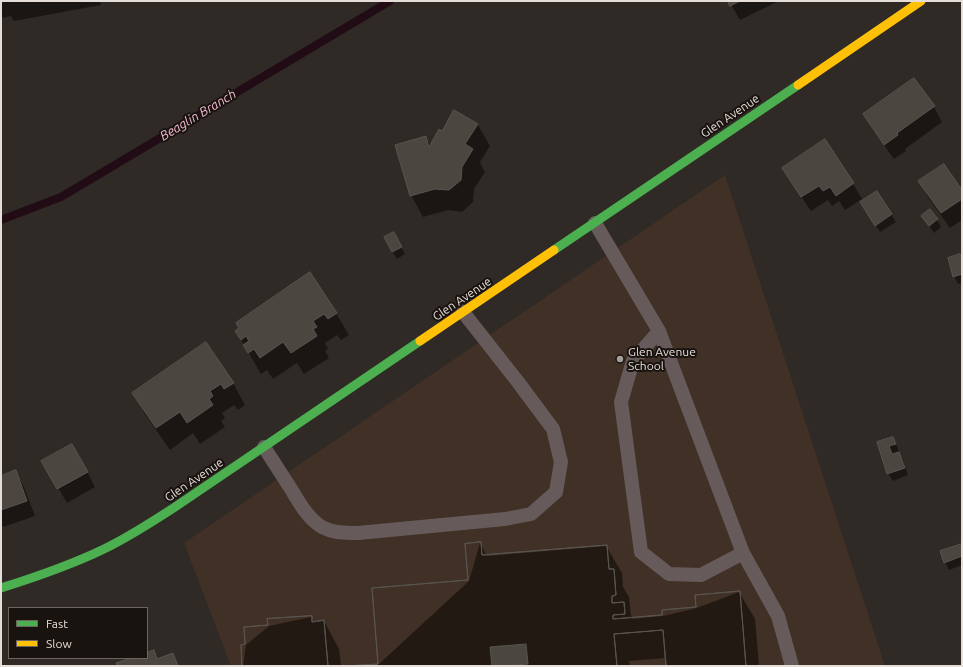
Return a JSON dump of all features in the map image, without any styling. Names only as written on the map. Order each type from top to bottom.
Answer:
[{"type":"street","name":"Glen Avenue","points":[[1,588],[31,579],[93,554],[175,508],[921,1]]},
{"type":"lane","points":[[596,223],[659,331],[743,552],[778,616],[792,666]]},
{"type":"lane","points":[[264,447],[304,509],[314,521],[333,532],[358,533],[505,519],[531,514],[556,492],[560,462],[553,428],[463,312]]},
{"type":"lane","points":[[659,331],[633,361],[621,402],[642,552],[669,574],[701,575],[743,552]]},
{"type":"shaded area","name":"Glen Avenue School","points":[[725,175],[885,666],[231,666],[184,543]]},
{"type":"building","points":[[728,1],[740,1],[730,6]]},
{"type":"building","points":[[914,78],[935,106],[897,133],[898,135],[884,145],[863,114]]},
{"type":"building","points":[[454,110],[478,124],[465,144],[473,149],[462,167],[461,180],[449,190],[435,189],[410,196],[395,145],[426,136],[429,147],[439,129],[442,131]]},
{"type":"building","points":[[825,139],[854,183],[836,196],[830,187],[823,191],[819,186],[801,197],[782,168]]},
{"type":"building","points":[[944,164],[962,190],[962,199],[941,213],[918,181]]},
{"type":"building","points":[[877,191],[892,214],[875,226],[860,202]]},
{"type":"building","points":[[930,209],[938,219],[929,226],[921,216]]},
{"type":"building","points":[[394,232],[402,247],[392,252],[384,237]]},
{"type":"building","points":[[960,254],[962,259],[962,274],[953,277],[948,258]]},
{"type":"building","points":[[310,272],[337,313],[328,319],[324,314],[313,321],[317,327],[313,329],[317,336],[291,353],[283,342],[260,358],[254,349],[248,353],[243,345],[249,341],[246,336],[241,340],[235,331],[239,328],[236,323]]},
{"type":"building","points":[[206,342],[234,383],[224,389],[221,384],[210,391],[213,396],[209,399],[213,405],[187,423],[180,412],[156,428],[132,393]]},
{"type":"building","points":[[893,437],[896,444],[889,446],[892,454],[899,452],[905,468],[887,474],[877,442]]},
{"type":"building","points":[[72,444],[88,472],[57,489],[41,461]]},
{"type":"building","points":[[16,470],[27,501],[1,510],[1,476]]},
{"type":"building","points":[[481,542],[482,555],[607,545],[609,569],[614,569],[616,595],[612,596],[612,603],[624,602],[625,614],[613,615],[613,619],[662,615],[662,610],[696,607],[695,595],[740,591],[746,666],[666,666],[663,630],[614,634],[617,666],[502,666],[528,664],[526,644],[490,647],[492,666],[347,666],[378,664],[372,588],[468,580],[465,544]]},
{"type":"building","points":[[481,542],[482,555],[607,545],[609,569],[614,569],[616,595],[612,596],[612,603],[624,602],[625,614],[613,615],[613,619],[662,615],[662,610],[696,607],[695,595],[740,591],[746,666],[666,666],[663,630],[614,634],[617,666],[347,666],[378,664],[372,588],[468,580],[465,544]]},
{"type":"building","points":[[962,544],[962,556],[944,563],[940,551]]},
{"type":"building","points":[[312,616],[312,622],[324,620],[328,666],[242,666],[241,645],[245,644],[244,627],[268,625],[267,619]]},
{"type":"building","points":[[312,616],[312,622],[324,620],[328,666],[242,666],[241,645],[245,644],[244,627],[268,625],[267,619]]},
{"type":"building","points":[[154,650],[157,659],[173,653],[178,666],[117,666],[116,663],[128,659],[148,659],[148,653]]},
{"type":"waterway","name":"Beaglin Branch","points":[[1,220],[61,197],[390,1]]},
{"type":"traffic: fast","points":[[554,250],[798,85]]},
{"type":"traffic: fast","points":[[1,588],[79,560],[104,549],[149,524],[420,341]]},
{"type":"traffic: slow","points":[[798,85],[921,1]]},
{"type":"traffic: slow","points":[[420,341],[554,250]]},
{"type":"place","name":"Glen Avenue School","points":[[620,359]]}]
